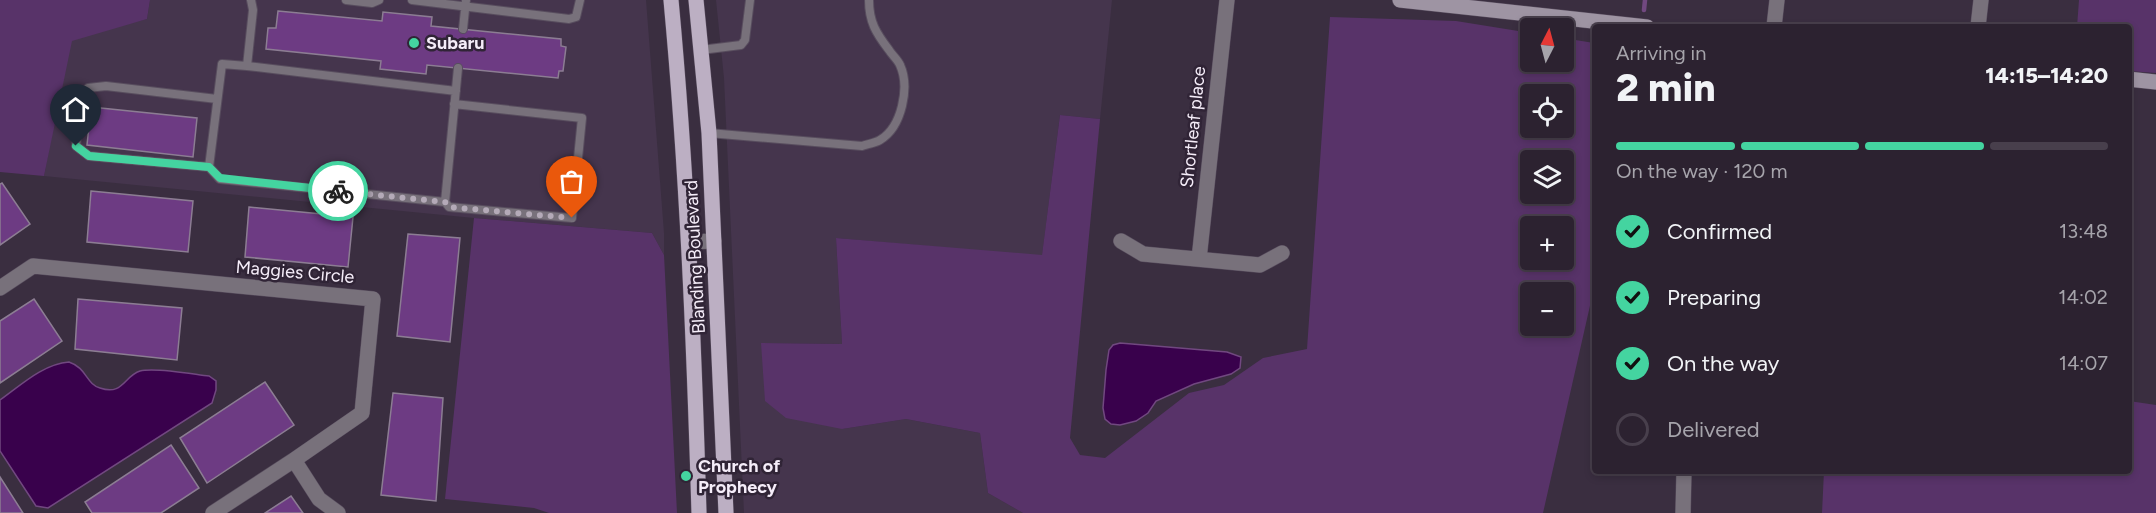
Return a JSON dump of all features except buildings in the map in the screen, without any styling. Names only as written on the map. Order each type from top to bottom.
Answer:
[{"type":"main road","name":"Blanding Boulevard","points":[[671,0],[689,243],[699,513]]},
{"type":"main road","name":"Blanding Boulevard","points":[[696,0],[708,133],[726,513]]},
{"type":"main road","points":[[698,482],[707,513]]},
{"type":"street","name":"Shortleaf place","points":[[1198,259],[1227,0]]},
{"type":"street","points":[[1400,0],[1620,24]]},
{"type":"street","points":[[1774,24],[1777,0]]},
{"type":"street","points":[[1978,24],[1981,0]]},
{"type":"street","points":[[2132,79],[2156,82]]},
{"type":"street","points":[[689,243],[714,241]]},
{"type":"street","points":[[1121,241],[1143,254],[1260,265],[1282,253]]},
{"type":"street","name":"Maggies Circle","points":[[0,288],[33,266],[373,299],[362,412],[213,513]]},
{"type":"street","points":[[294,460],[319,499],[338,513]]},
{"type":"street","points":[[1683,513],[1684,474]]},
{"type":"lane","points":[[247,66],[253,10],[251,0]]},
{"type":"lane","points":[[346,0],[372,3],[379,0]]},
{"type":"lane","points":[[412,0],[466,2],[569,19],[576,17],[580,0]]},
{"type":"lane","points":[[701,50],[741,45],[745,40],[750,0]]},
{"type":"lane","points":[[708,133],[862,146],[880,140],[892,128],[902,107],[905,86],[900,64],[875,32],[869,10],[869,0]]},
{"type":"lane","points":[[463,29],[466,2]]},
{"type":"lane","points":[[209,167],[222,64],[456,91]]},
{"type":"lane","points":[[454,104],[582,118],[572,218],[449,207],[445,202],[454,104],[458,68]]},
{"type":"lane","points":[[217,99],[106,86],[88,88],[81,96],[76,146],[89,156],[209,167],[220,178],[445,202]]},
{"type":"shaded area","points":[[0,0],[150,0],[147,19],[72,41],[44,176],[0,172]]},
{"type":"shaded area","points":[[150,0],[646,0],[664,255],[652,233],[44,176],[70,39],[147,19]]},
{"type":"shaded area","points":[[716,0],[1112,0],[1100,119],[1060,115],[1042,256],[836,238],[842,344],[762,343],[842,429],[906,419],[980,433],[988,493],[1023,513],[744,513],[724,78]]},
{"type":"shaded area","points":[[2079,0],[2156,0],[2156,73],[2132,71],[2132,24],[2077,24]]},
{"type":"shaded area","points":[[1330,17],[1456,21],[1520,31],[1520,72],[1574,72],[1574,40],[1592,43],[1592,297],[1543,513],[1023,513],[988,493],[980,433],[906,419],[842,429],[786,418],[765,401],[761,343],[842,344],[836,238],[1042,255],[1060,115],[1100,119],[1070,438],[1080,455],[1105,458],[1189,393],[1224,385],[1263,358],[1307,349]]},
{"type":"shaded area","points":[[474,218],[652,233],[664,255],[677,513],[549,513],[534,508],[445,499]]},
{"type":"shaded area","points":[[1120,343],[1227,352],[1241,357],[1240,368],[1231,374],[1194,384],[1156,401],[1148,413],[1136,421],[1120,425],[1111,424],[1105,419],[1103,408],[1106,370],[1109,350],[1113,345]]},
{"type":"shaded area","points":[[69,362],[79,368],[95,386],[108,390],[119,387],[135,373],[155,370],[209,376],[216,381],[216,390],[212,403],[48,508],[36,506],[0,451],[0,400],[41,371]]},
{"type":"shaded area","points":[[2132,401],[2156,405],[2156,513],[1822,513],[1824,474],[2132,474]]},
{"type":"waterway","points":[[1644,10],[1645,0]]},
{"type":"way so far","points":[[338,191],[445,202],[449,207],[572,218]]},
{"type":"place","name":"Subaru","points":[[414,43]]},
{"type":"place","name":"Church of Prophecy","points":[[686,476]]},
{"type":"route","points":[[76,146],[89,156],[209,167],[220,178],[338,191]]}]
